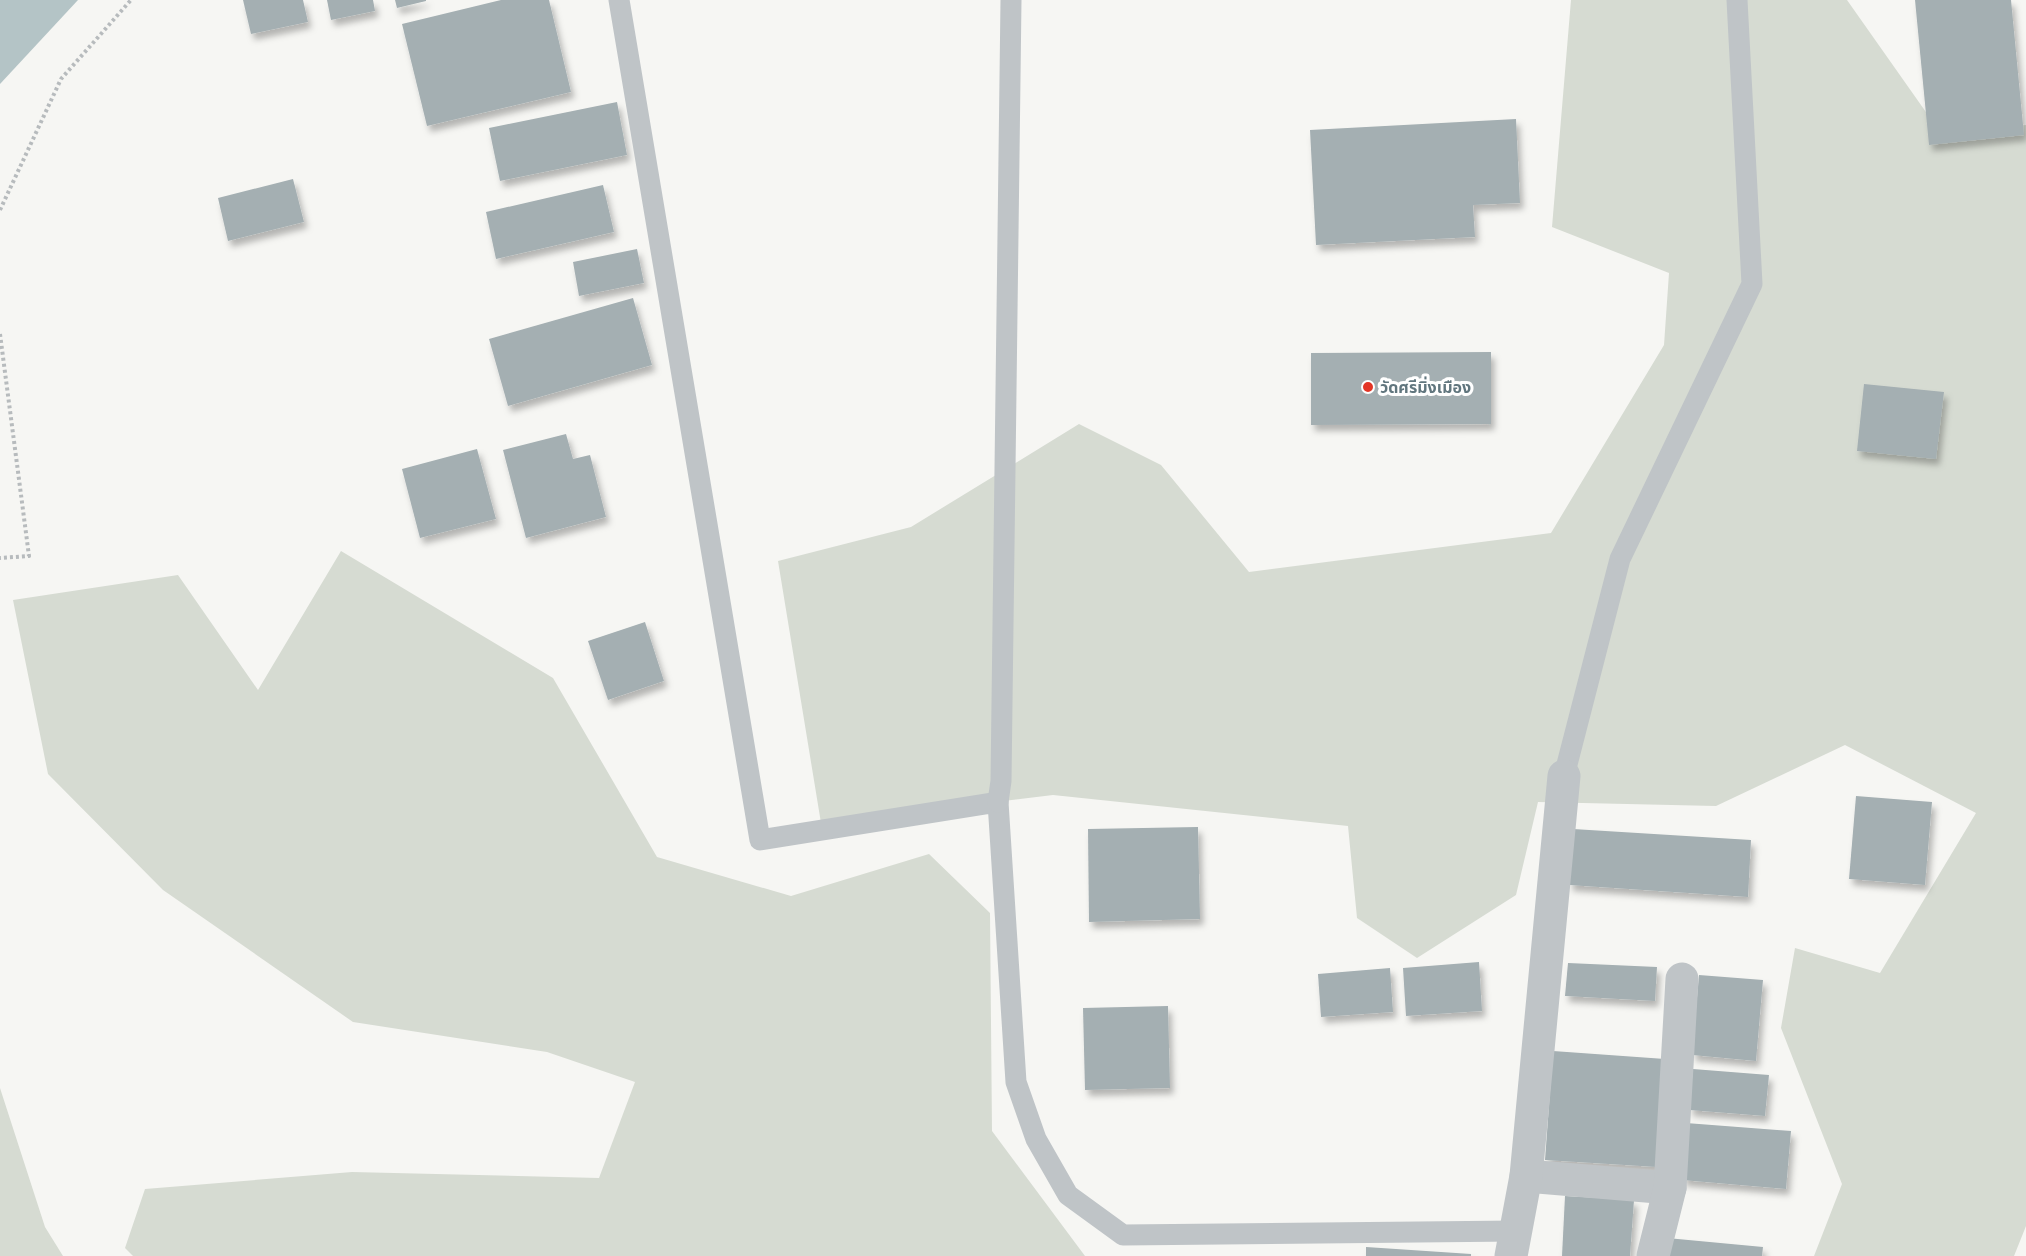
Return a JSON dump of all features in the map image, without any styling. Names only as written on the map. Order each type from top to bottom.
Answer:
[{"type":"street","points":[[1514,1243],[1526,1176],[1564,776]]},
{"type":"street","points":[[1653,1256],[1670,1188],[1682,979]]},
{"type":"street","points":[[1526,1176],[1670,1188]]},
{"type":"lane","points":[[619,0],[760,840],[998,802]]},
{"type":"lane","points":[[1011,0],[1001,781],[998,802],[1016,1082],[1036,1139],[1068,1195],[1123,1235],[1514,1243]]},
{"type":"lane","points":[[1564,776],[1620,559],[1752,284],[1737,0]]},
{"type":"path","points":[[0,210],[61,80],[131,0]]},
{"type":"path","points":[[0,334],[29,556],[0,558]]},
{"type":"shaded area","points":[[0,0],[78,0],[0,84]]},
{"type":"shaded area","points":[[1571,0],[1847,0],[1940,132],[2026,125],[2026,1226],[2014,1256],[1814,1256],[1842,1184],[1781,1028],[1795,948],[1880,973],[1976,813],[1845,745],[1716,806],[1538,802],[1516,895],[1417,958],[1357,918],[1348,826],[1053,795],[821,823],[778,561],[911,527],[1079,424],[1161,465],[1249,572],[1551,533],[1664,345],[1669,273],[1552,227]]},
{"type":"shaded area","points":[[341,551],[553,678],[657,857],[791,896],[929,854],[990,913],[992,1131],[1085,1256],[133,1256],[125,1248],[145,1189],[352,1172],[599,1178],[635,1082],[547,1052],[353,1022],[163,890],[48,774],[13,600],[178,575],[258,690]]},
{"type":"shaded area","points":[[0,1088],[45,1227],[63,1256],[0,1256]]},
{"type":"building","points":[[243,0],[303,0],[308,22],[251,34]]},
{"type":"building","points":[[327,0],[373,0],[375,11],[331,20]]},
{"type":"building","points":[[395,0],[426,0],[426,1],[397,8]]},
{"type":"building","points":[[501,0],[549,0],[571,92],[427,126],[402,24]]},
{"type":"building","points":[[1915,0],[2011,0],[2024,135],[1929,145]]},
{"type":"building","points":[[617,102],[627,155],[500,181],[489,128]]},
{"type":"building","points":[[1516,119],[1520,203],[1473,205],[1475,237],[1316,245],[1310,130]]},
{"type":"building","points":[[293,179],[304,222],[228,241],[218,198]]},
{"type":"building","points":[[603,185],[614,232],[496,259],[486,212]]},
{"type":"building","points":[[637,249],[644,283],[579,296],[573,262]]},
{"type":"building","points":[[633,298],[652,365],[508,406],[489,339]]},
{"type":"building","points":[[1491,352],[1491,424],[1311,425],[1311,353]]},
{"type":"building","points":[[1864,384],[1944,392],[1936,459],[1857,451]]},
{"type":"building","points":[[566,434],[573,459],[590,455],[606,517],[526,538],[503,450]]},
{"type":"building","points":[[477,449],[496,519],[420,538],[402,469]]},
{"type":"building","points":[[645,622],[664,681],[608,700],[588,641]]},
{"type":"building","points":[[1856,796],[1932,802],[1925,885],[1849,879]]},
{"type":"building","points":[[1198,827],[1200,919],[1089,922],[1088,829]]},
{"type":"building","points":[[1573,829],[1751,840],[1748,897],[1569,885]]},
{"type":"building","points":[[1479,962],[1482,1011],[1406,1016],[1403,968]]},
{"type":"building","points":[[1568,963],[1657,967],[1655,1001],[1565,996]]},
{"type":"building","points":[[1390,968],[1393,1012],[1321,1017],[1318,974]]},
{"type":"building","points":[[1699,975],[1763,980],[1756,1061],[1692,1055]]},
{"type":"building","points":[[1168,1006],[1170,1088],[1085,1090],[1083,1008]]},
{"type":"building","points":[[1553,1051],[1665,1059],[1657,1167],[1545,1160]]},
{"type":"building","points":[[1693,1069],[1769,1075],[1765,1116],[1689,1110]]},
{"type":"building","points":[[1686,1123],[1791,1131],[1786,1189],[1682,1180]]},
{"type":"building","points":[[1565,1196],[1634,1200],[1630,1256],[1562,1256]]},
{"type":"building","points":[[1667,1238],[1763,1247],[1762,1256],[1665,1256]]},
{"type":"building","points":[[1366,1247],[1471,1254],[1471,1256],[1366,1256]]},
{"type":"place","name":"วัดศรีมิ่งเมือง","points":[[1368,387]]}]
